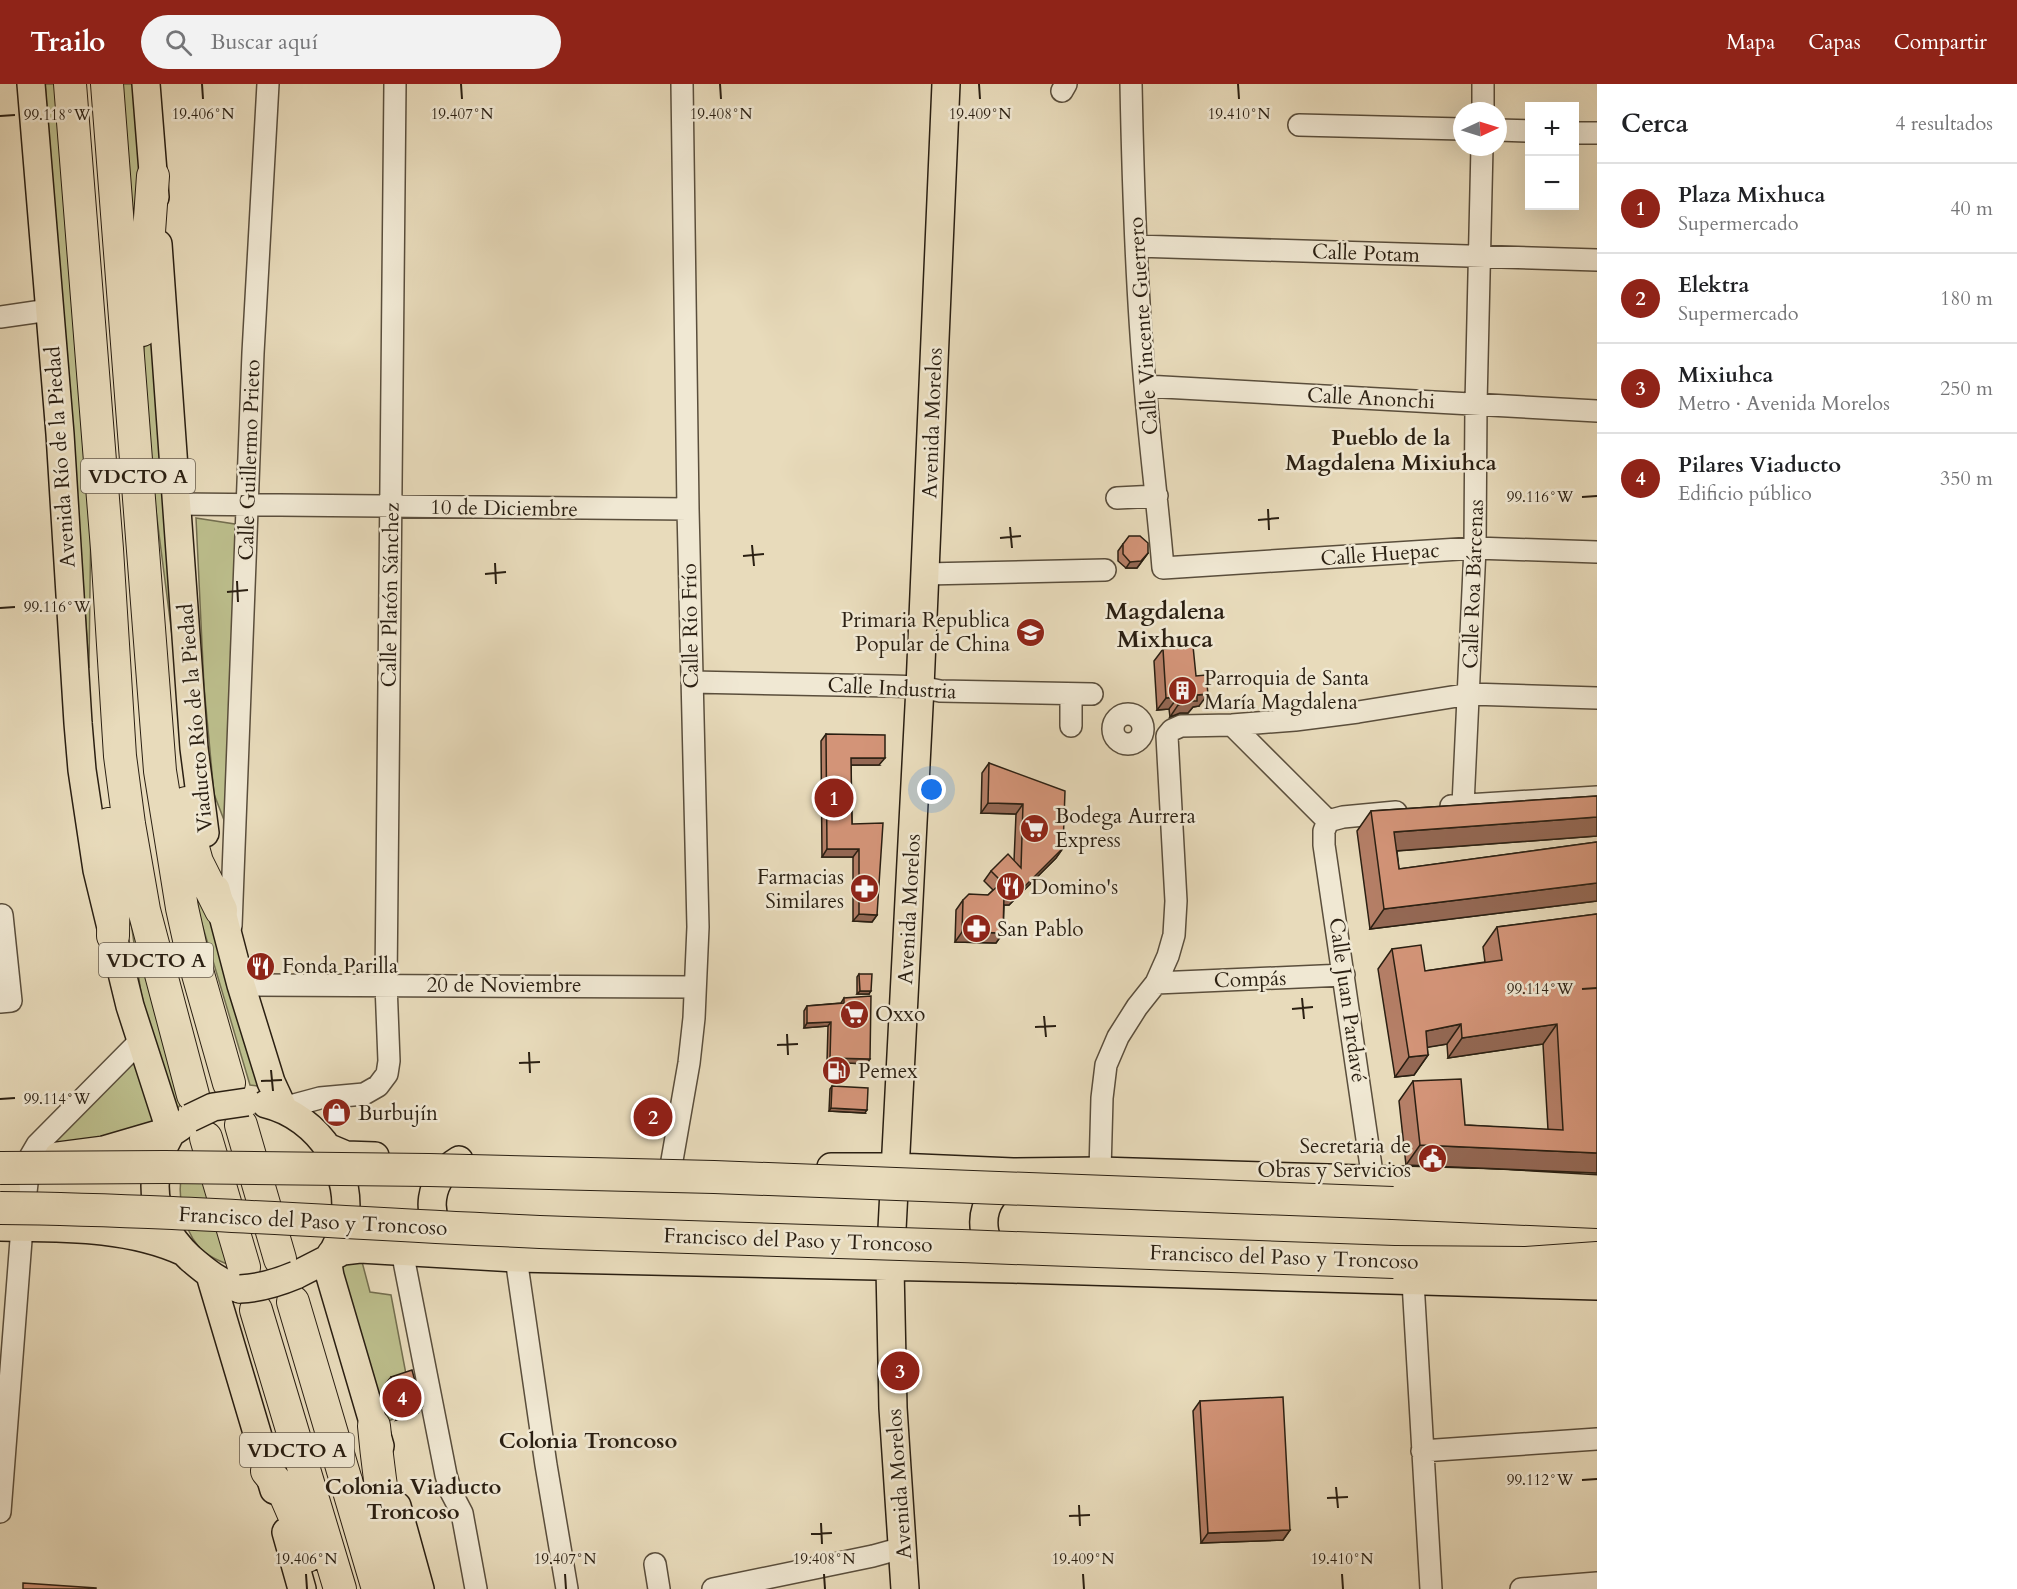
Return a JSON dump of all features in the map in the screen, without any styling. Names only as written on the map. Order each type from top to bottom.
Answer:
[{"type":"highway","name":"VDCTO A","points":[[70,84],[107,549],[116,709],[129,824],[144,910],[190,1121],[247,1289],[340,1589]]},
{"type":"highway","name":"Viaducto Río de la Piedad","points":[[107,84],[160,771],[168,832],[192,953],[239,1104],[378,1589]]},
{"type":"highway","points":[[132,399],[143,322],[148,222],[153,176]]},
{"type":"highway","points":[[140,497],[160,588],[192,844],[204,879],[221,910]]},
{"type":"highway","points":[[107,549],[99,571],[98,692],[99,741],[114,871],[113,936]]},
{"type":"highway","points":[[0,1169],[165,1167],[441,1170],[714,1177],[1597,1212]]},
{"type":"highway","name":"Francisco del Paso y Troncoso","points":[[5,1219],[64,1209],[565,1233],[1079,1248],[1404,1272],[1597,1258]]},
{"type":"highway","points":[[1526,1263],[1597,1269]]},
{"type":"highway","points":[[374,1426],[379,1481],[402,1589]]},
{"type":"highway","points":[[267,1471],[282,1488],[294,1515],[317,1589]]},
{"type":"main road","name":"Avenida Río de la Piedad","points":[[31,84],[60,434],[82,770],[97,870],[130,1006],[141,1040]]},
{"type":"main road","name":"Viaducto Río de la Piedad","points":[[146,84],[170,391],[194,748],[204,831],[221,910],[241,985],[271,1082],[283,1108]]},
{"type":"main road","name":"Avenida Morelos","points":[[905,1589],[893,1408],[890,1268],[920,687],[946,84]]},
{"type":"main road","points":[[141,1040],[190,1121]]},
{"type":"main road","points":[[0,1157],[69,1155],[104,1150],[162,1132],[190,1121],[213,1107],[231,1103],[283,1108],[314,1130],[327,1147],[340,1176],[345,1203],[343,1228],[329,1257],[331,1284],[420,1589]]},
{"type":"main road","points":[[190,1121],[159,1158],[156,1172],[157,1203],[167,1232],[196,1263],[275,1491],[302,1589]]},
{"type":"main road","points":[[327,1147],[346,1155],[671,1166],[896,1167],[1013,1172],[1100,1171],[1597,1189]]},
{"type":"main road","points":[[460,1159],[440,1177],[432,1203],[435,1222],[440,1231],[462,1255]]},
{"type":"main road","points":[[0,1169],[7,1195],[5,1219],[118,1232],[151,1240],[196,1263],[224,1284],[247,1289]]},
{"type":"main road","points":[[1013,1172],[987,1206],[984,1226],[992,1252],[1005,1265],[1013,1269]]},
{"type":"main road","name":"Francisco del Paso y Troncoso","points":[[247,1289],[290,1279],[329,1257],[350,1249],[516,1258],[890,1268],[1404,1272],[1597,1286]]},
{"type":"street","name":"Calle Guillermo Prieto","points":[[230,944],[247,504],[268,84]]},
{"type":"street","name":"Calle Platón Sánchez","points":[[283,1108],[320,1098],[364,1094],[378,1086],[387,1074],[389,1061],[386,984],[395,84]]},
{"type":"street","name":"Calle Río Frío","points":[[671,1166],[689,1063],[698,916],[688,509],[682,84]]},
{"type":"street","name":"Calle Vincente Guerrero","points":[[1131,84],[1136,246],[1145,386],[1162,568]]},
{"type":"street","points":[[1483,84],[1483,102]]},
{"type":"street","points":[[1299,125],[1453,129]]},
{"type":"street","points":[[1507,130],[1525,131]]},
{"type":"street","points":[[1579,133],[1597,133]]},
{"type":"street","name":"Calle Roa Bárcenas","points":[[1464,805],[1475,548],[1482,156]]},
{"type":"street","name":"Calle Potam","points":[[1136,246],[1597,260]]},
{"type":"street","points":[[0,316],[49,310]]},
{"type":"street","name":"Calle Anonchi","points":[[1145,386],[1597,411]]},
{"type":"street","points":[[1117,498],[1157,496]]},
{"type":"street","name":"10 de Diciembre","points":[[177,504],[688,509]]},
{"type":"street","name":"Calle Huepac","points":[[1162,568],[1475,548],[1597,552]]},
{"type":"street","points":[[925,574],[1106,570]]},
{"type":"street","name":"Calle Industria","points":[[692,682],[920,687],[940,691],[1082,694],[1071,726]]},
{"type":"street","points":[[1142,736],[1358,712],[1470,694],[1597,698]]},
{"type":"street","points":[[1232,725],[1328,821],[1343,817],[1464,805],[1597,796]]},
{"type":"street","points":[[1100,1171],[1102,1098],[1106,1065],[1118,1037],[1156,983],[1174,935],[1176,901],[1174,731]]},
{"type":"street","name":"Calle Juan Pardavé","points":[[1328,821],[1324,831],[1324,845],[1373,1180]]},
{"type":"street","points":[[0,1002],[11,1000],[2,915]]},
{"type":"street","name":"Compás","points":[[1156,983],[1344,975]]},
{"type":"street","name":"20 de Noviembre","points":[[241,985],[695,987]]},
{"type":"street","points":[[0,1512],[5,1219],[37,1145],[141,1040]]},
{"type":"street","points":[[402,1251],[446,1475],[451,1492],[462,1513],[476,1589]]},
{"type":"street","points":[[516,1258],[546,1465],[567,1589]]},
{"type":"street","points":[[1404,1272],[1422,1451],[1431,1589]]},
{"type":"street","points":[[1422,1451],[1597,1439]]},
{"type":"street","points":[[712,1589],[902,1548]]},
{"type":"street","points":[[655,1563],[659,1589]]},
{"type":"street","points":[[1521,1589],[1597,1584]]},
{"type":"green space","points":[[45,84],[62,84],[91,510],[89,668],[73,439]]},
{"type":"green space","points":[[119,84],[136,84],[140,166],[132,272]]},
{"type":"green space","points":[[151,281],[183,721],[140,386]]},
{"type":"green space","points":[[196,518],[241,525],[229,833],[214,794],[204,686]]},
{"type":"green space","points":[[188,877],[195,879],[266,1087],[250,1085]]},
{"type":"green space","points":[[129,908],[185,1100],[172,1114],[141,993]]},
{"type":"green space","points":[[137,1058],[156,1121],[125,1134],[46,1150]]},
{"type":"green space","points":[[198,1145],[235,1267],[215,1259],[202,1250],[188,1230],[182,1209],[181,1178],[186,1163]]},
{"type":"green space","points":[[361,1258],[370,1292],[391,1295],[409,1390],[403,1414],[381,1425],[338,1262]]},
{"type":"building","points":[[1129,536],[1140,536],[1148,543],[1148,553],[1141,561],[1130,562],[1123,554],[1123,544]]},
{"type":"building","points":[[1193,646],[1196,676],[1206,675],[1208,694],[1197,695],[1197,701],[1178,705],[1178,697],[1166,698],[1163,649]]},
{"type":"building","points":[[826,734],[885,735],[885,758],[851,758],[852,824],[883,823],[877,915],[859,914],[859,849],[827,849]]},
{"type":"building","points":[[989,763],[1065,791],[1063,848],[1016,895],[1004,895],[1003,933],[962,932],[963,900],[969,894],[988,895],[1002,882],[991,871],[1008,854],[1021,868],[1023,804],[988,803]]},
{"type":"building","points":[[1597,796],[1597,817],[1394,832],[1399,869],[1597,842],[1597,883],[1384,909],[1371,811]]},
{"type":"building","points":[[1597,914],[1597,1153],[1420,1145],[1413,1081],[1461,1079],[1465,1125],[1563,1130],[1557,1024],[1462,1038],[1461,1024],[1426,1031],[1428,1055],[1409,1057],[1392,949],[1421,945],[1425,971],[1502,960],[1497,927]]},
{"type":"building","points":[[859,974],[872,974],[871,991],[860,991]]},
{"type":"building","points":[[871,996],[870,1059],[830,1058],[831,1022],[807,1023],[807,1006],[844,1003],[844,998]]},
{"type":"building","points":[[832,1086],[868,1088],[867,1110],[831,1108]]},
{"type":"building","points":[[412,1370],[422,1407],[401,1413],[391,1377]]},
{"type":"building","points":[[1283,1397],[1290,1530],[1208,1533],[1200,1401]]},
{"type":"building","points":[[23,1583],[96,1588],[96,1589],[23,1589]]},
{"type":"place","name":"Primaria Republica Popular de China","points":[[1031,632]]},
{"type":"place","name":"Parroquia de Santa María Magdalena","points":[[1183,690]]},
{"type":"place","name":"Plaza Mixhuca","points":[[834,798]]},
{"type":"place","name":"Bodega Aurrera Express","points":[[1034,828]]},
{"type":"place","name":"Domino's","points":[[1010,887]]},
{"type":"place","name":"Farmacias Similares","points":[[865,889]]},
{"type":"place","name":"San Pablo","points":[[976,929]]},
{"type":"place","name":"Fonda Parilla","points":[[261,966]]},
{"type":"place","name":"Oxxo","points":[[854,1014]]},
{"type":"place","name":"Pemex","points":[[837,1071]]},
{"type":"place","name":"Burbujín","points":[[337,1113]]},
{"type":"place","name":"Elektra","points":[[653,1117]]},
{"type":"place","name":"Secretaria de Obras y Servicios","points":[[1432,1158]]},
{"type":"place","name":"Mixiuhca","points":[[900,1371]]},
{"type":"place","name":"Pilares Viaducto","points":[[402,1398]]},
{"type":"district","name":"Pueblo de la Magdalena Mixiuhca","points":[[1391,450]]},
{"type":"district","name":"Magdalena Mixhuca","points":[[1165,625]]},
{"type":"district","name":"Colonia Troncoso","points":[[588,1440]]},
{"type":"district","name":"Colonia Viaducto Troncoso","points":[[413,1498]]}]
